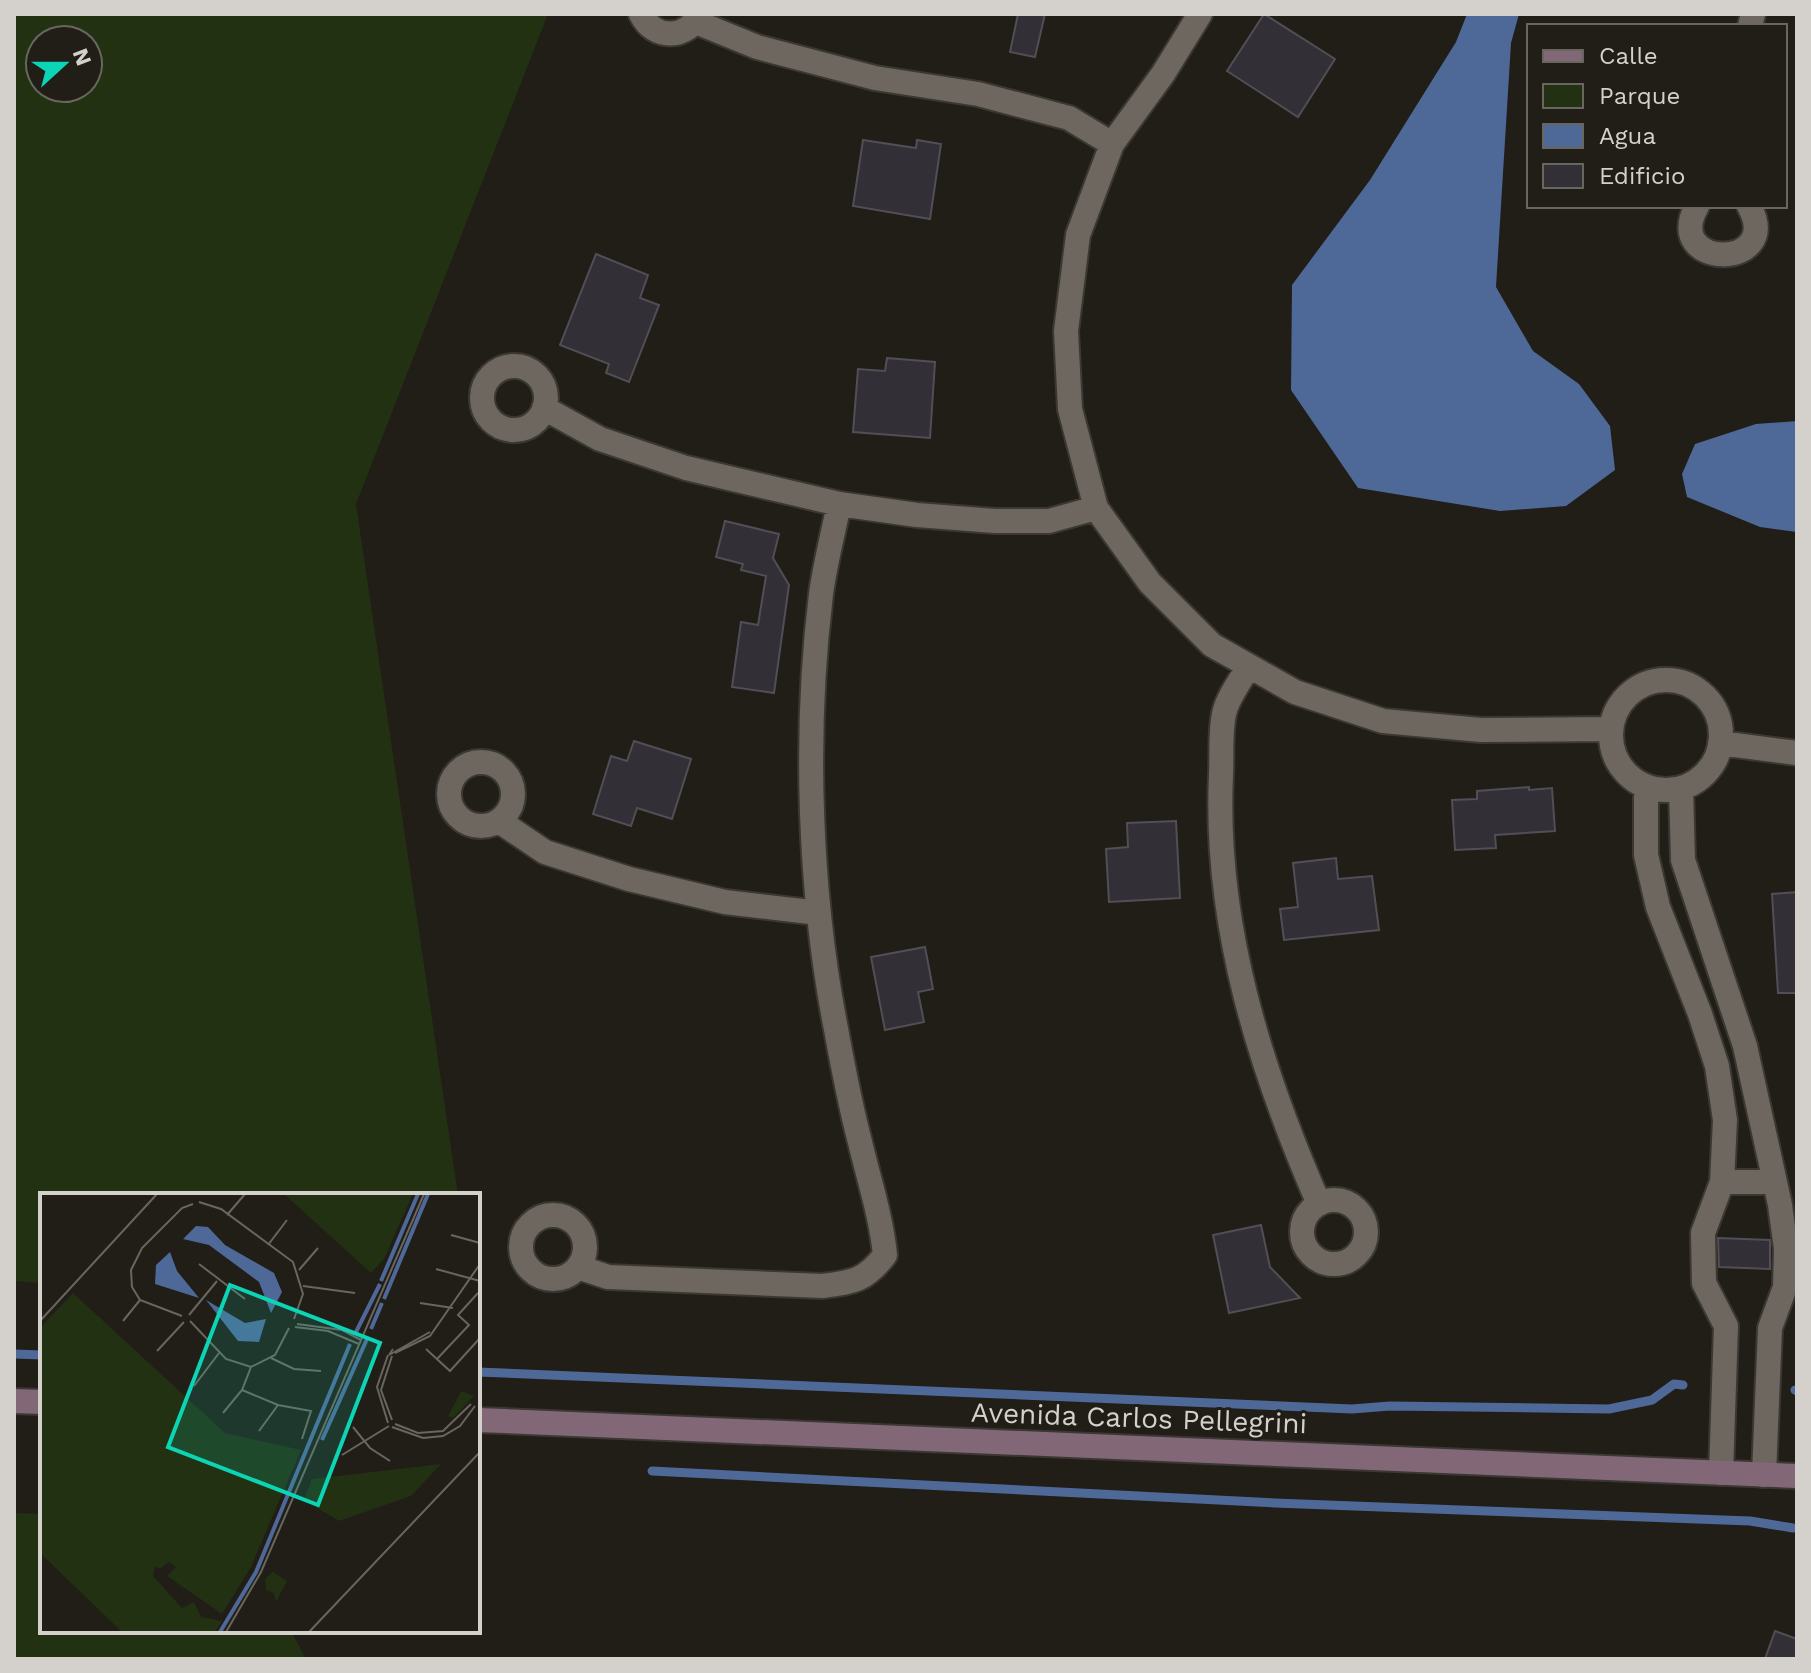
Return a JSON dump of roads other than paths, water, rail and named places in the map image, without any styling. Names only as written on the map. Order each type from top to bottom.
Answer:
[{"type":"main road","points":[[14,1401],[40,1402]]},
{"type":"main road","name":"Avenida Carlos Pellegrini","points":[[480,1420],[1797,1476]]},
{"type":"street","points":[[641,14],[651,27],[670,34],[679,33],[698,18],[757,47],[875,78],[978,94],[1069,118],[1112,144]]},
{"type":"street","points":[[1200,14],[1163,74],[1112,144],[1078,235],[1066,331],[1070,409],[1096,508],[1150,583],[1212,645],[1295,692],[1383,721],[1481,730],[1611,729]]},
{"type":"street","points":[[1696,208],[1691,222],[1692,233],[1703,249],[1722,256],[1731,255],[1748,244],[1755,224],[1750,208]]},
{"type":"street","points":[[544,408],[600,439],[686,468],[839,504],[917,515],[995,521],[1049,521],[1096,508]]},
{"type":"street","points":[[578,1267],[608,1277],[822,1286],[850,1282],[872,1272],[885,1255],[882,1221],[859,1139],[835,1027],[819,913],[812,699],[821,592],[839,504]]},
{"type":"street","points":[[1249,666],[1224,712],[1219,822],[1232,937],[1258,1045],[1286,1129],[1319,1204]]},
{"type":"street","points":[[1659,679],[1677,680],[1694,687],[1708,699],[1718,715],[1720,743],[1711,767],[1698,780],[1681,788],[1664,790],[1646,786],[1631,777],[1619,764],[1612,747],[1611,729],[1616,711],[1626,696],[1641,685],[1659,679]]},
{"type":"street","points":[[1720,743],[1797,753]]},
{"type":"street","points":[[1646,786],[1646,855],[1658,907],[1717,1066],[1725,1120],[1722,1182],[1703,1233],[1704,1283],[1726,1326],[1721,1473]]},
{"type":"street","points":[[1681,788],[1683,860],[1745,1046],[1786,1249],[1785,1287],[1770,1328],[1764,1475]]},
{"type":"street","points":[[499,821],[545,852],[629,879],[725,902],[819,913]]},
{"type":"street","points":[[1722,1182],[1774,1182]]},
{"type":"street","points":[[1726,1326],[1770,1328]]},
{"type":"water","points":[[1467,14],[1519,14],[1511,43],[1496,287],[1533,351],[1579,384],[1610,426],[1615,470],[1566,506],[1500,511],[1358,488],[1291,390],[1292,285],[1370,180],[1456,42]]},
{"type":"water","points":[[1797,421],[1797,532],[1760,527],[1687,497],[1682,474],[1695,444],[1756,424]]},
{"type":"waterway","points":[[14,1354],[40,1355]]},
{"type":"waterway","points":[[480,1372],[1352,1409],[1390,1406],[1609,1409],[1652,1400],[1674,1384],[1683,1385]]},
{"type":"waterway","points":[[652,1471],[1275,1503],[1750,1521],[1793,1528]]}]
